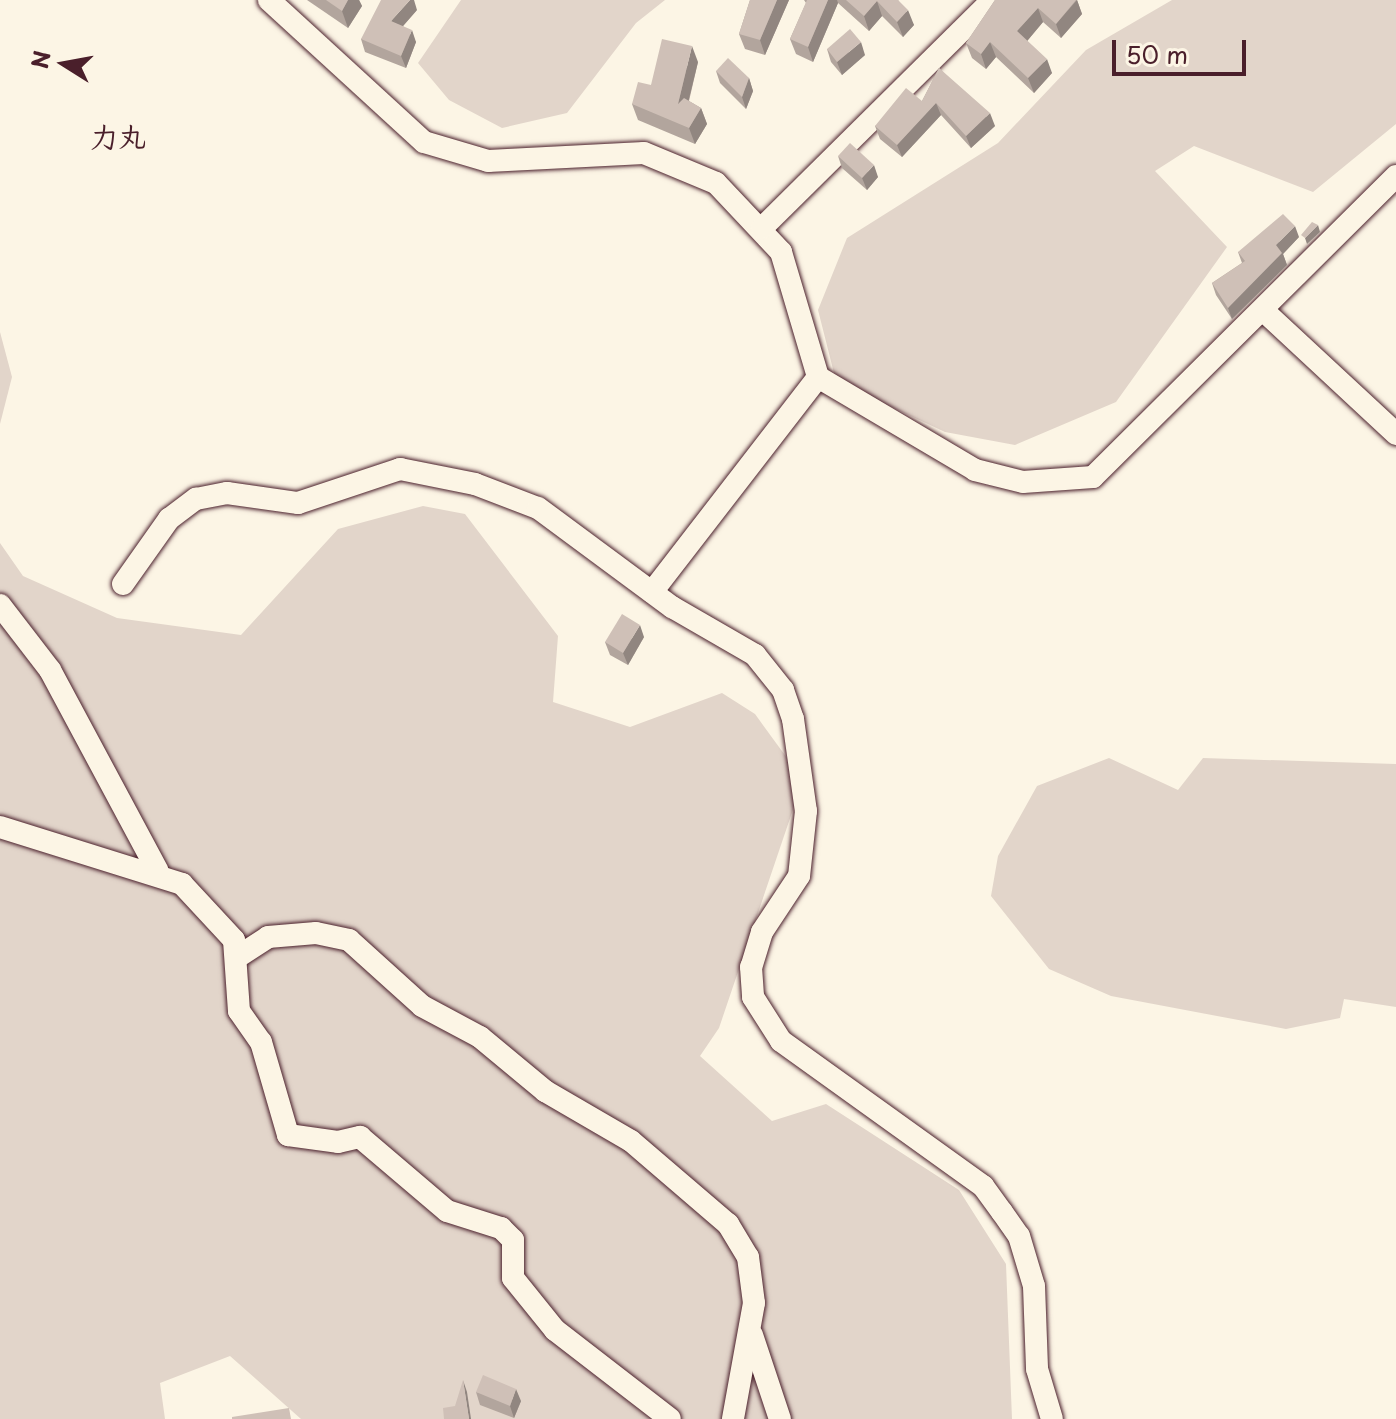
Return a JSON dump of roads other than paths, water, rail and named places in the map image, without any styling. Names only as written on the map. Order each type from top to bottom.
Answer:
[{"type":"street","points":[[269,0],[424,142],[488,161],[615,150],[665,156],[716,183],[762,228],[785,263],[818,377],[975,470],[1053,483],[1093,477],[1266,313],[1396,176]]},
{"type":"street","points":[[762,228],[992,0]]},
{"type":"street","points":[[1266,313],[1396,434]]},
{"type":"street","points":[[652,592],[818,377]]},
{"type":"street","points":[[123,584],[169,519],[196,499],[227,493],[298,503],[400,469],[475,484],[538,508],[652,592],[755,655],[783,690],[793,719],[804,843],[799,876],[762,932],[751,967],[760,1012],[781,1041],[983,1186],[1002,1212],[1019,1236],[1034,1286],[1037,1369],[1052,1419]]},
{"type":"street","points":[[0,605],[50,670],[158,871]]},
{"type":"street","points":[[0,827],[158,871],[182,884],[234,940],[239,956],[239,1011],[261,1042],[288,1135],[338,1142],[360,1137],[447,1211],[501,1228],[513,1240],[513,1278],[555,1330],[670,1419]]},
{"type":"street","points":[[239,956],[268,937],[316,933],[349,940],[422,1006],[480,1037],[545,1091],[631,1141],[728,1224],[748,1257],[751,1330],[733,1419]]},
{"type":"street","points":[[751,1330],[780,1419]]},
{"type":"district","name":"力丸","points":[[118,136]]}]
